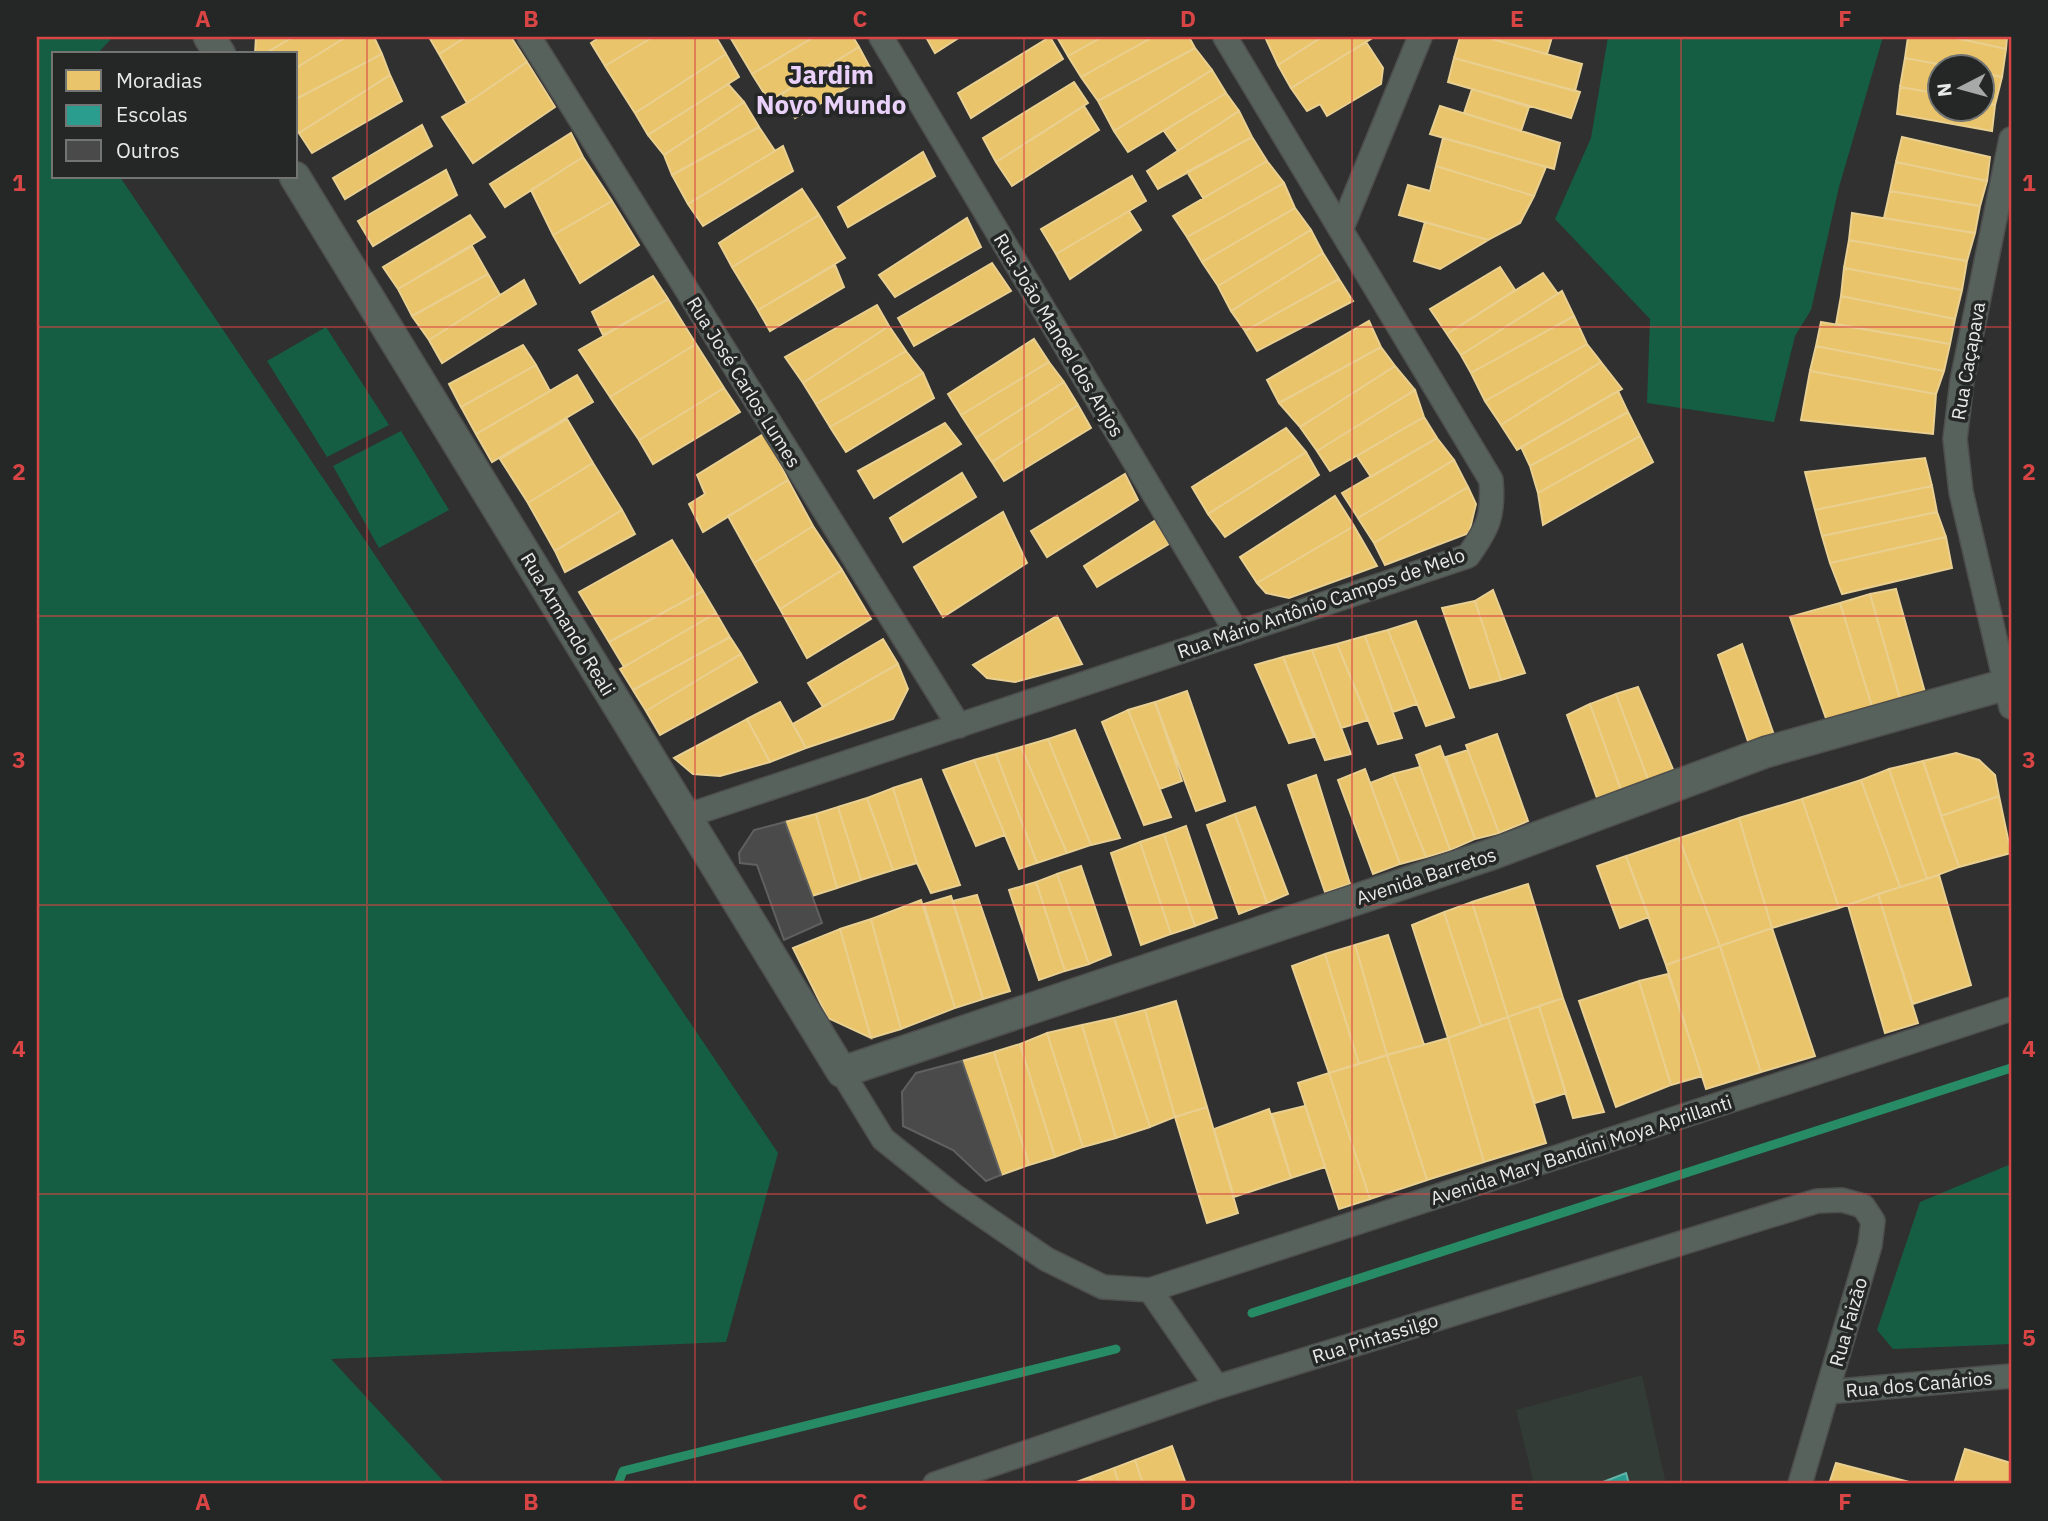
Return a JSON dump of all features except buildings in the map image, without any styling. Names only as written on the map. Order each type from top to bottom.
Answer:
[{"type":"street","points":[[209,37],[219,52]]},
{"type":"street","name":"Rua José Carlos Lumes","points":[[529,37],[959,726]]},
{"type":"street","name":"Rua João Manoel dos Anjos","points":[[881,37],[1237,633]]},
{"type":"street","name":"Rua Mário Antônio Campos de Melo","points":[[686,816],[1468,556],[1485,532],[1493,504],[1491,480],[1225,37]]},
{"type":"street","points":[[1341,230],[1420,37]]},
{"type":"street","name":"Rua Caçapava","points":[[2010,691],[1961,492],[1955,439],[1962,381],[2011,139]]},
{"type":"street","name":"Rua Armando Reali","points":[[296,178],[842,1072]]},
{"type":"street","name":"Avenida Barretos","points":[[842,1072],[1496,853],[1766,752],[2010,691]]},
{"type":"street","name":"Avenida Mary Bandini Moya Aprillanti","points":[[1150,1290],[2011,1009]]},
{"type":"street","points":[[842,1072],[883,1139],[953,1195],[1046,1259],[1103,1287],[1150,1290],[1217,1387]]},
{"type":"street","name":"Rua Faizão","points":[[1800,1484],[1870,1245],[1873,1220],[1863,1206],[1842,1200],[1817,1201]]},
{"type":"street","name":"Rua Pintassilgo","points":[[935,1484],[1217,1387],[1817,1201]]},
{"type":"street","name":"Rua dos Canários","points":[[1827,1392],[2011,1376]]},
{"type":"shaded area","points":[[1642,1375],[1666,1484],[1534,1484],[1516,1410]]},
{"type":"green space","points":[[37,37],[113,37],[99,52],[52,52],[52,178],[121,178],[778,1153],[726,1342],[331,1359],[446,1484],[37,1484]]},
{"type":"green space","points":[[1608,37],[1883,37],[1839,187],[1811,310],[1795,336],[1774,422],[1647,403],[1650,319],[1555,219],[1591,138]]},
{"type":"green space","points":[[326,327],[389,425],[327,457],[267,361]]},
{"type":"green space","points":[[401,431],[449,510],[379,548],[333,466]]},
{"type":"green space","points":[[2011,1164],[2011,1344],[1893,1349],[1877,1330],[1920,1202]]},
{"type":"waterway","points":[[1252,1313],[2011,1068]]},
{"type":"waterway","points":[[618,1484],[623,1471],[1116,1349]]},
{"type":"district","name":"Jardim Novo Mundo","points":[[831,90]]}]
